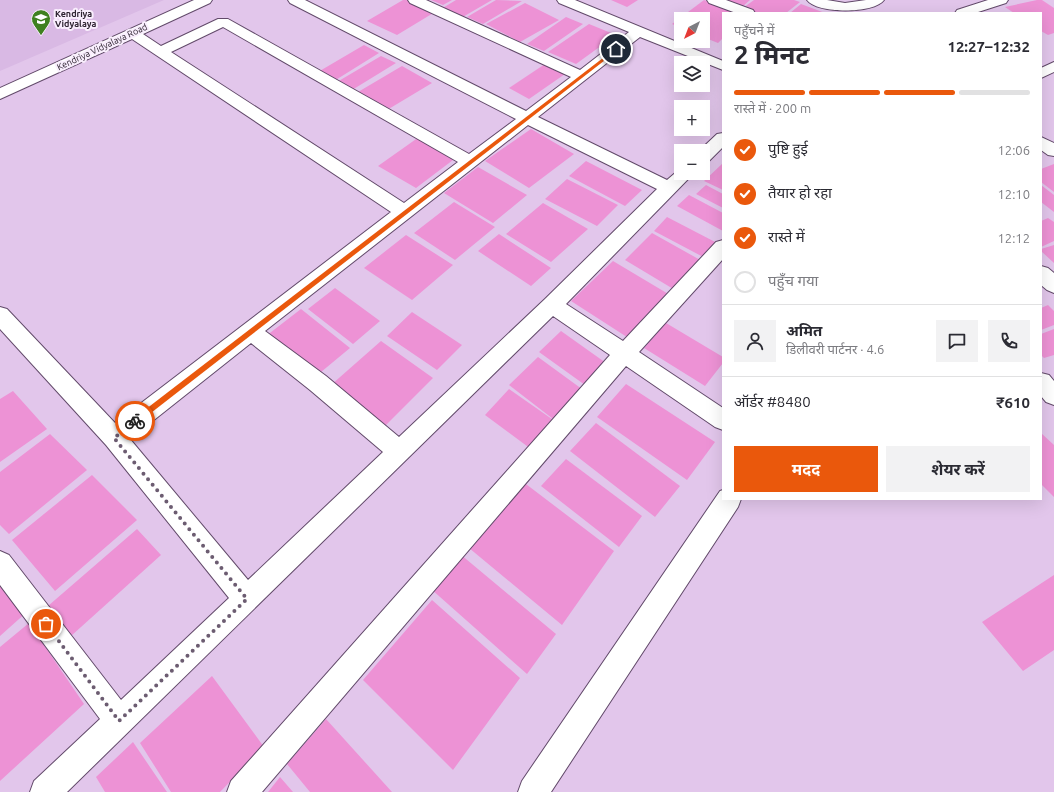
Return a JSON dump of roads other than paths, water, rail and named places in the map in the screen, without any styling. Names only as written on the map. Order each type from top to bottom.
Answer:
[{"type":"street","name":"Kendriya Vidyalaya Road","points":[[0,94],[205,0]]},
{"type":"street","points":[[295,0],[527,118],[669,188]]},
{"type":"street","points":[[415,0],[581,76]]},
{"type":"street","points":[[564,0],[722,66]]},
{"type":"street","points":[[714,0],[745,12]]},
{"type":"street","points":[[814,0],[829,6],[852,8],[863,12]]},
{"type":"street","points":[[852,8],[868,5],[877,0]]},
{"type":"street","points":[[965,12],[1001,0]]},
{"type":"street","points":[[160,52],[223,22],[471,162]]},
{"type":"street","points":[[114,438],[639,31]]},
{"type":"street","points":[[132,33],[404,212]]},
{"type":"street","points":[[1042,73],[1054,66]]},
{"type":"street","points":[[710,150],[722,139]]},
{"type":"street","points":[[1042,143],[1054,152]]},
{"type":"street","points":[[45,792],[400,452],[552,305],[678,180]]},
{"type":"street","points":[[242,792],[624,354],[722,248]]},
{"type":"street","points":[[1042,275],[1054,285]]},
{"type":"street","points":[[552,305],[722,419]]},
{"type":"street","points":[[0,315],[114,438],[247,599]]},
{"type":"street","points":[[251,332],[318,383],[400,452]]},
{"type":"street","points":[[1042,383],[1054,395]]},
{"type":"street","points":[[532,792],[729,500]]},
{"type":"street","points":[[0,564],[119,721]]},
{"type":"place","name":"Kendriya Vidyalaya","points":[[41,36]]}]
